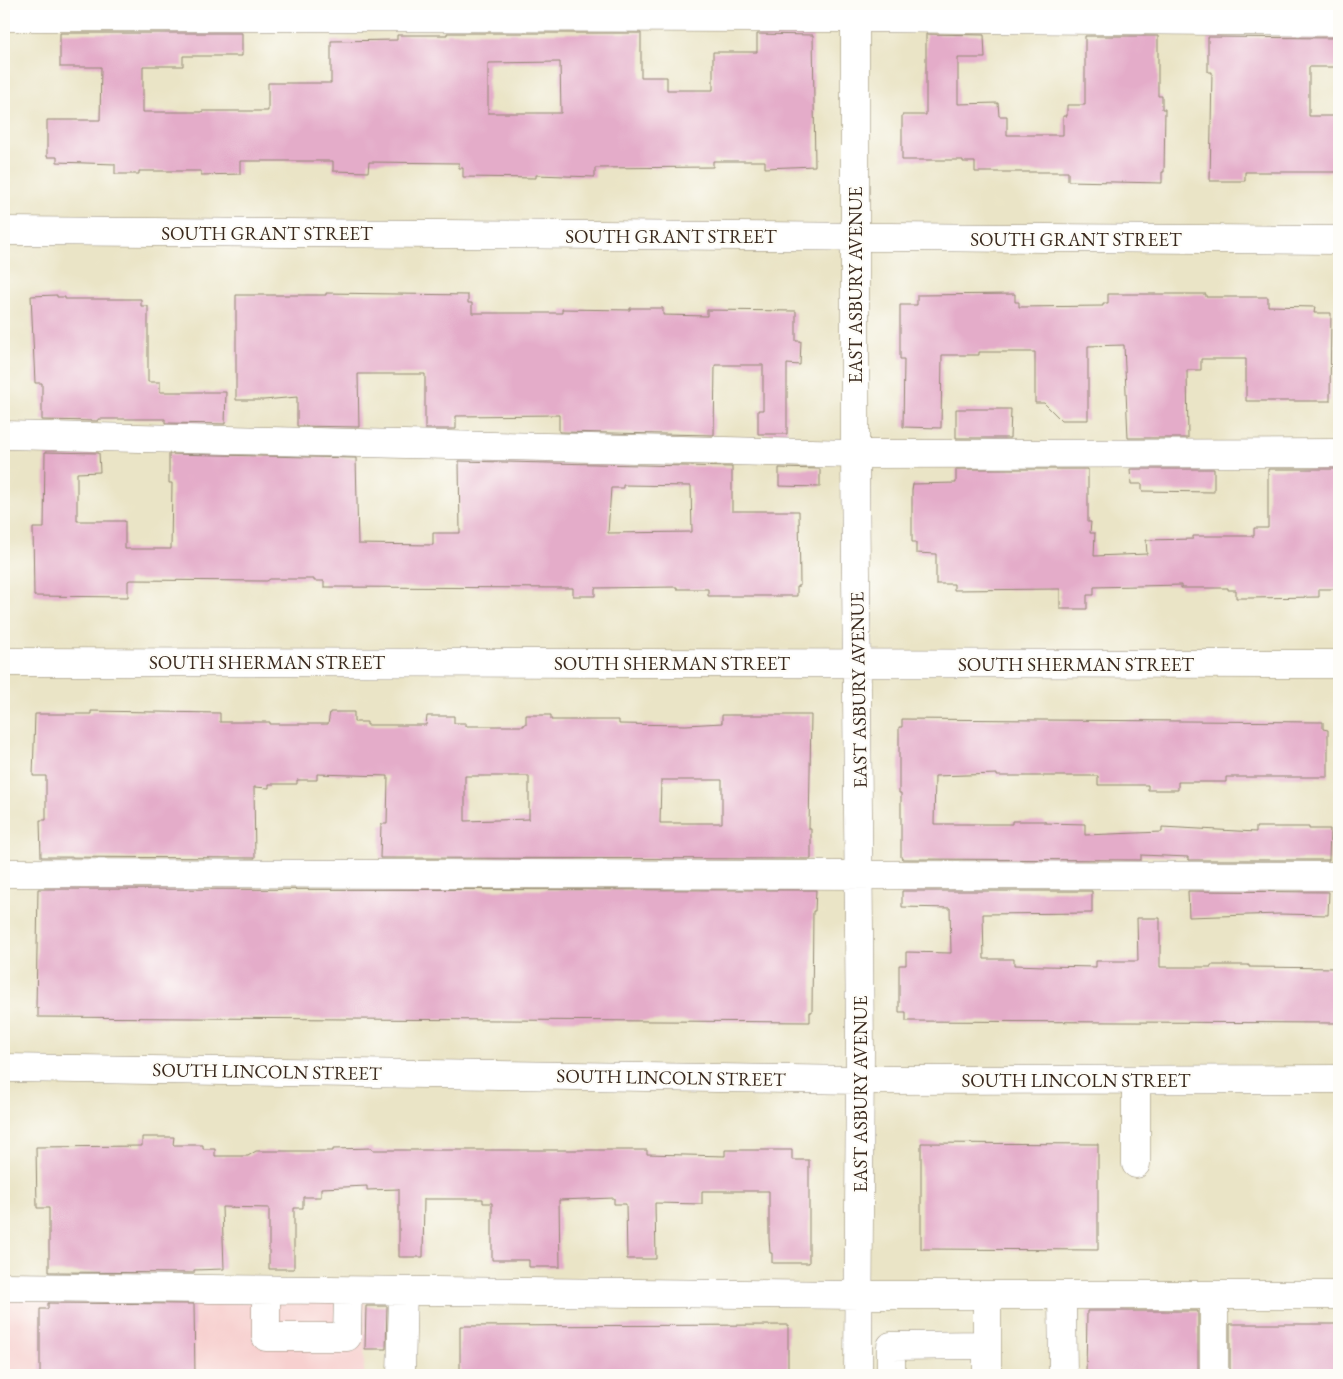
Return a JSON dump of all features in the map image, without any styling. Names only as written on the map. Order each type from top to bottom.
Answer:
[{"type":"street","points":[[4,17],[855,11],[1339,22]]},
{"type":"street","name":"EAST ASBURY AVENUE","points":[[855,11],[855,454],[860,1080],[858,1375]]},
{"type":"street","name":"SOUTH GRANT STREET","points":[[4,231],[1339,240]]},
{"type":"street","points":[[4,435],[855,454],[1339,453]]},
{"type":"street","name":"SOUTH SHERMAN STREET","points":[[4,662],[1339,664]]},
{"type":"street","points":[[4,873],[1339,876]]},
{"type":"street","name":"SOUTH LINCOLN STREET","points":[[4,1068],[860,1080],[1339,1079]]},
{"type":"street","points":[[1136,1080],[1136,1164]]},
{"type":"street","points":[[4,1287],[859,1295],[1339,1295]]},
{"type":"street","points":[[266,1290],[266,1337],[347,1337],[348,1291]]},
{"type":"street","points":[[402,1375],[403,1291]]},
{"type":"street","points":[[987,1375],[988,1295]]},
{"type":"street","points":[[1062,1295],[1062,1375]]},
{"type":"street","points":[[1214,1295],[1214,1375]]},
{"type":"street","points":[[891,1375],[891,1346],[987,1345]]},
{"type":"shaded area","points":[[4,1297],[365,1298],[364,1375],[4,1375]]},
{"type":"building","points":[[1313,4],[1313,6],[1209,5]]},
{"type":"building","points":[[60,33],[242,33],[242,56],[183,56],[183,66],[143,66],[143,112],[268,111],[268,83],[331,83],[331,41],[397,40],[397,35],[447,35],[447,33],[641,33],[641,77],[667,77],[667,90],[713,90],[713,52],[757,52],[757,34],[813,35],[815,166],[765,168],[765,161],[713,161],[713,167],[595,168],[595,177],[536,175],[536,178],[463,177],[463,168],[459,168],[459,163],[369,162],[368,172],[333,171],[333,161],[240,161],[240,174],[201,175],[201,171],[139,171],[139,174],[115,174],[115,164],[57,162],[57,157],[47,157],[47,120],[100,120],[101,67],[60,67]],"holes":[[[560,62],[561,113],[488,113],[488,63]]]},
{"type":"building","points":[[926,34],[984,35],[985,58],[958,58],[958,104],[998,103],[999,116],[1007,116],[1007,135],[1063,135],[1063,116],[1067,116],[1067,105],[1085,105],[1085,36],[1158,36],[1158,96],[1162,96],[1162,109],[1165,109],[1164,172],[1162,172],[1162,183],[1068,181],[1068,172],[975,172],[975,162],[963,162],[963,160],[902,160],[902,115],[926,115]]},
{"type":"building","points":[[1208,37],[1339,38],[1339,67],[1309,67],[1309,116],[1339,116],[1339,172],[1245,172],[1245,181],[1210,181],[1212,72],[1208,72]]},
{"type":"building","points":[[326,293],[468,295],[468,303],[472,303],[472,313],[562,313],[562,309],[630,310],[630,308],[663,308],[663,315],[707,316],[707,310],[796,311],[796,341],[801,341],[800,365],[787,364],[787,434],[758,434],[758,410],[763,410],[763,365],[715,365],[714,435],[559,432],[559,415],[456,416],[456,429],[425,429],[425,374],[358,374],[359,427],[297,426],[297,397],[236,400],[236,295],[326,295]]},
{"type":"building","points":[[1015,294],[1015,302],[1019,302],[1019,307],[1103,306],[1103,303],[1108,303],[1108,294],[1206,294],[1206,297],[1268,297],[1268,306],[1315,307],[1314,313],[1331,313],[1330,401],[1246,401],[1246,359],[1201,359],[1201,370],[1187,370],[1188,438],[1128,438],[1124,345],[1088,346],[1088,420],[1061,420],[1044,403],[1035,403],[1035,352],[979,352],[979,355],[942,355],[941,428],[903,427],[904,359],[900,359],[900,305],[917,305],[917,295]]},
{"type":"building","points":[[57,295],[57,297],[65,297],[65,299],[141,299],[141,306],[148,306],[148,382],[160,382],[160,392],[226,392],[225,424],[165,423],[165,419],[42,420],[42,383],[35,383],[31,296]]},
{"type":"building","points":[[956,409],[1011,409],[1010,438],[956,438]]},
{"type":"building","points":[[45,452],[99,453],[100,472],[77,473],[77,521],[125,521],[125,549],[171,549],[172,483],[169,483],[169,454],[356,458],[358,544],[433,545],[433,533],[460,533],[459,461],[732,467],[732,511],[799,511],[800,586],[797,586],[797,596],[708,596],[708,589],[677,589],[677,587],[595,588],[595,596],[573,596],[573,588],[324,587],[324,581],[314,581],[314,579],[270,579],[267,581],[130,580],[128,581],[128,597],[34,596],[33,528],[44,528]],"holes":[[[623,485],[691,486],[692,532],[608,533],[611,488],[623,488]]]},
{"type":"building","points":[[779,468],[820,469],[820,487],[779,486]]},
{"type":"building","points":[[956,469],[1088,469],[1088,522],[1091,522],[1090,533],[1095,533],[1094,556],[1147,554],[1146,540],[1193,539],[1193,536],[1254,536],[1254,528],[1268,528],[1268,469],[1339,469],[1339,589],[1319,589],[1319,597],[1236,598],[1236,590],[1228,590],[1228,588],[1181,588],[1181,585],[1094,587],[1094,595],[1087,595],[1087,609],[1060,609],[1060,589],[954,590],[954,584],[936,584],[936,554],[916,553],[916,542],[912,542],[912,490],[913,484],[956,483]]},
{"type":"building","points":[[1130,469],[1214,469],[1214,492],[1142,491],[1142,484],[1131,484]]},
{"type":"building","points":[[91,711],[220,713],[220,722],[328,724],[330,712],[354,712],[354,722],[367,722],[367,725],[426,725],[427,716],[454,716],[454,723],[466,723],[466,726],[524,726],[526,724],[526,715],[551,715],[551,720],[619,720],[619,724],[686,725],[722,723],[722,715],[811,715],[809,829],[811,829],[811,859],[380,858],[381,824],[387,824],[388,776],[317,774],[317,780],[297,780],[297,784],[269,784],[269,788],[254,787],[255,858],[41,857],[40,820],[46,820],[46,776],[33,776],[35,714],[91,714]],"holes":[[[465,776],[529,776],[529,819],[465,821]],[[661,780],[722,780],[722,823],[660,823]]]},
{"type":"building","points":[[902,719],[1323,722],[1323,729],[1328,730],[1328,777],[1226,777],[1226,782],[1178,782],[1178,790],[1148,790],[1148,785],[1098,785],[1098,776],[997,776],[997,774],[935,776],[934,824],[1012,824],[1012,821],[1045,821],[1045,823],[1085,824],[1085,835],[1162,832],[1162,827],[1256,832],[1256,827],[1309,827],[1309,829],[1330,829],[1329,860],[1188,860],[1188,857],[1141,855],[1141,860],[902,859],[899,727],[902,727]]},
{"type":"building","points":[[38,889],[816,890],[815,911],[813,911],[812,1012],[810,1012],[810,1022],[38,1017],[38,1008],[36,1008]]},
{"type":"building","points":[[902,891],[1092,891],[1092,913],[983,914],[984,959],[1014,959],[1014,965],[1096,967],[1096,961],[1138,961],[1137,918],[1160,918],[1160,967],[1249,965],[1249,967],[1339,968],[1338,1023],[906,1021],[906,1012],[899,1012],[899,965],[906,965],[906,952],[951,953],[950,908],[902,907]]},
{"type":"building","points":[[1188,891],[1329,892],[1328,915],[1279,914],[1189,917]]},
{"type":"building","points":[[142,1137],[174,1137],[173,1145],[203,1145],[203,1149],[215,1149],[215,1156],[248,1156],[256,1151],[333,1151],[333,1149],[372,1148],[372,1150],[647,1150],[647,1154],[725,1156],[725,1150],[792,1150],[792,1160],[809,1160],[809,1263],[772,1263],[769,1238],[769,1191],[702,1191],[702,1204],[655,1203],[656,1259],[627,1259],[626,1204],[614,1204],[614,1198],[559,1200],[560,1267],[529,1267],[529,1260],[492,1260],[492,1203],[483,1203],[483,1199],[424,1199],[423,1257],[399,1257],[399,1189],[367,1190],[367,1186],[321,1188],[321,1197],[303,1197],[303,1208],[294,1208],[294,1269],[269,1269],[269,1208],[222,1207],[224,1269],[194,1270],[194,1273],[49,1272],[49,1208],[37,1208],[36,1147],[142,1146]]},
{"type":"building","points":[[921,1143],[1098,1144],[1098,1250],[921,1249]]},
{"type":"building","points":[[48,1303],[194,1304],[195,1375],[40,1375],[40,1309],[48,1309]]},
{"type":"building","points":[[366,1306],[387,1306],[386,1349],[365,1349]]},
{"type":"building","points":[[1087,1311],[1198,1311],[1198,1375],[1086,1375]]},
{"type":"building","points":[[1230,1324],[1339,1324],[1339,1375],[1230,1375]]},
{"type":"building","points":[[788,1325],[788,1375],[460,1375],[460,1326]]}]
